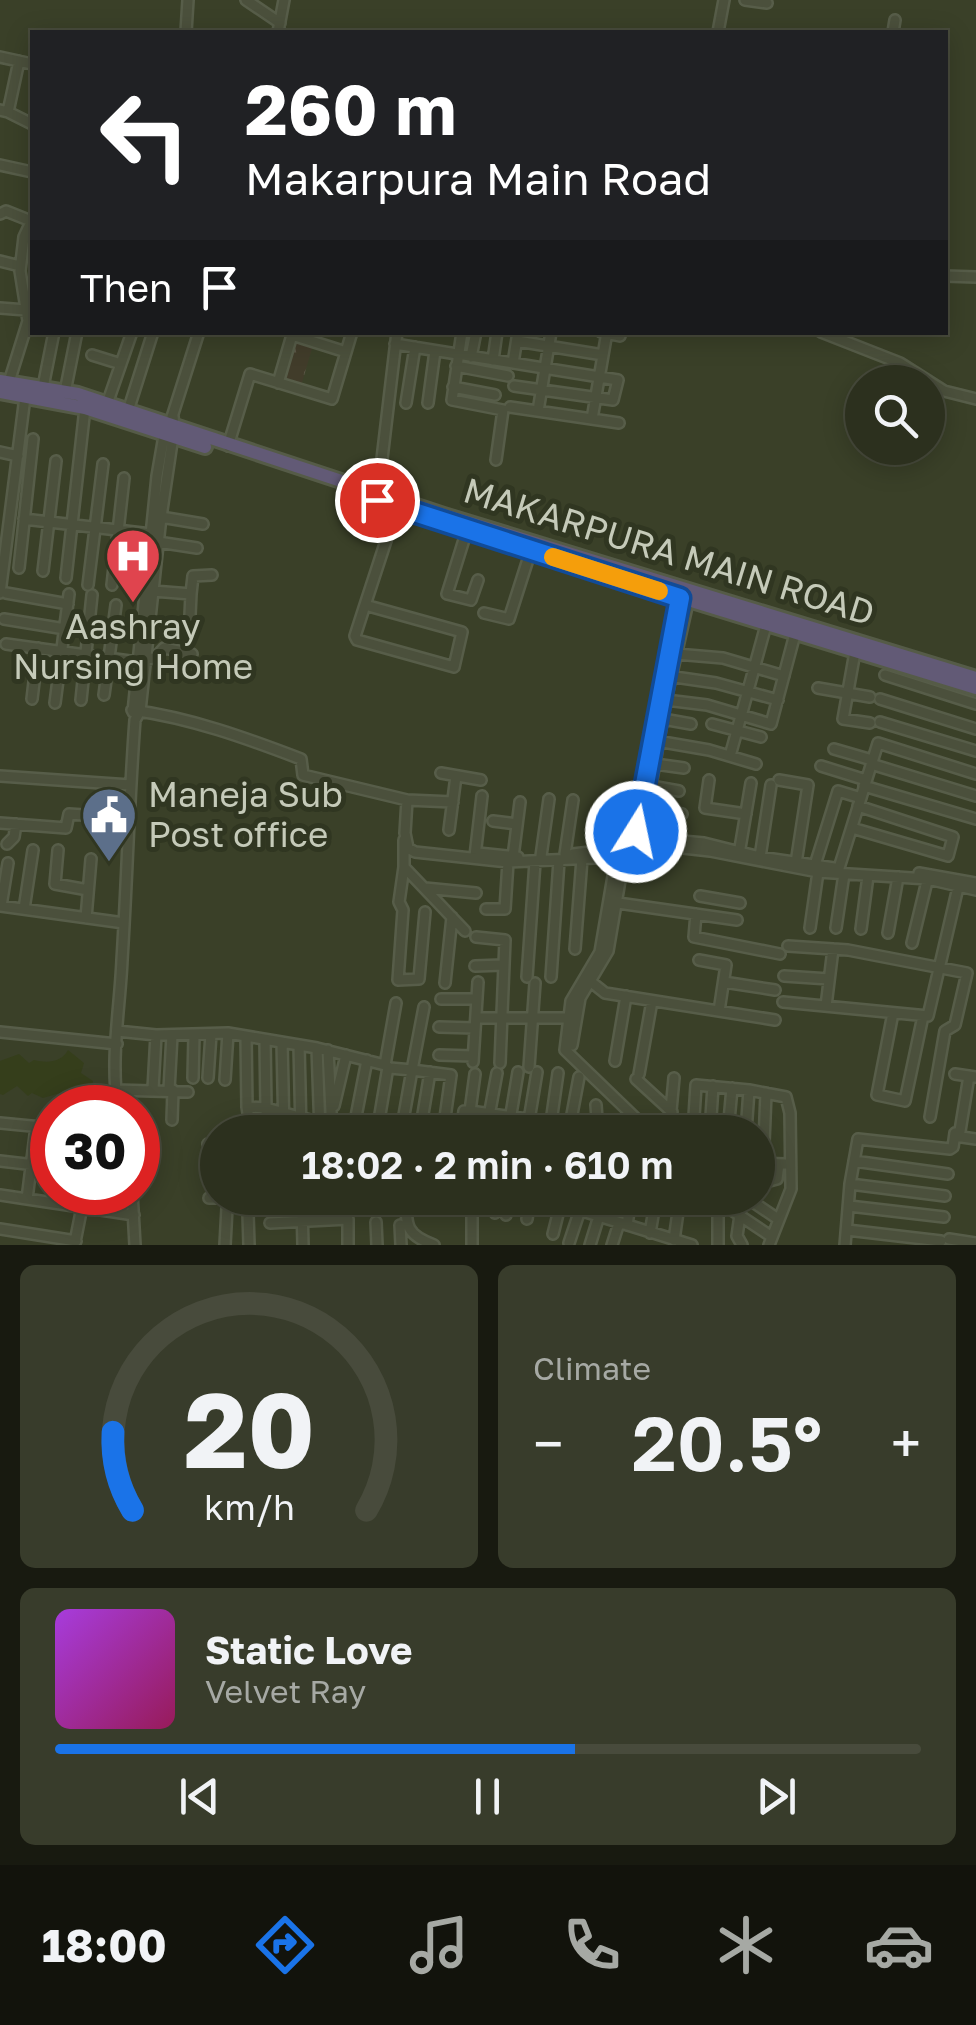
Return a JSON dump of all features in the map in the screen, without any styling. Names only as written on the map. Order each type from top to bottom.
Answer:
[{"type":"highway","name":"MAKARPURA MAIN ROAD","points":[[3,385],[43,387],[108,404],[377,497],[685,594],[766,625],[976,688]]},
{"type":"highway","name":"MAKARPURA MAIN ROAD","points":[[3,385],[25,397],[170,428],[531,550],[976,678]]},
{"type":"street","points":[[186,30],[188,0]]},
{"type":"street","points":[[246,0],[279,28]]},
{"type":"street","points":[[279,28],[284,0]]},
{"type":"street","points":[[718,30],[724,0]]},
{"type":"street","points":[[744,0],[768,3]]},
{"type":"street","points":[[894,30],[895,20]]},
{"type":"street","points":[[0,56],[30,64]]},
{"type":"street","points":[[19,61],[4,111],[30,123]]},
{"type":"street","points":[[0,165],[30,172]]},
{"type":"street","points":[[1,212],[30,219]]},
{"type":"street","points":[[3,385],[29,318],[20,266],[30,224]]},
{"type":"street","points":[[0,260],[20,266]]},
{"type":"street","points":[[948,276],[976,277]]},
{"type":"street","points":[[0,308],[29,318]]},
{"type":"street","points":[[43,387],[53,335]]},
{"type":"street","points":[[64,392],[77,335]]},
{"type":"street","points":[[108,404],[131,335]]},
{"type":"street","points":[[128,411],[153,335]]},
{"type":"street","points":[[115,1085],[130,785],[150,573],[170,428],[198,335]]},
{"type":"street","points":[[278,383],[292,335],[346,352]]},
{"type":"street","points":[[228,446],[250,374],[332,399],[351,335]]},
{"type":"street","points":[[461,335],[453,401],[503,410],[496,460]]},
{"type":"street","points":[[471,357],[475,335]]},
{"type":"street","points":[[492,360],[496,335]]},
{"type":"street","points":[[538,411],[550,335]]},
{"type":"street","points":[[592,419],[605,335]]},
{"type":"street","points":[[615,335],[620,336]]},
{"type":"street","points":[[829,335],[900,363],[944,391],[976,399]]},
{"type":"street","points":[[513,364],[517,337],[603,356]]},
{"type":"street","points":[[377,497],[396,338],[416,348],[618,380],[615,399],[514,386]]},
{"type":"street","points":[[406,403],[416,348]]},
{"type":"street","points":[[428,403],[436,351]]},
{"type":"street","points":[[92,356],[121,364]]},
{"type":"street","points":[[456,366],[508,376]]},
{"type":"street","points":[[453,387],[495,395]]},
{"type":"street","points":[[25,397],[3,593],[68,599],[56,703]]},
{"type":"street","points":[[510,407],[619,423]]},
{"type":"street","points":[[66,578],[84,408]]},
{"type":"street","points":[[154,538],[161,518],[170,428]]},
{"type":"street","points":[[19,568],[34,439]]},
{"type":"street","points":[[0,452],[18,456]]},
{"type":"street","points":[[44,571],[56,461]]},
{"type":"street","points":[[81,700],[103,464]]},
{"type":"street","points":[[112,586],[124,478]]},
{"type":"street","points":[[365,605],[462,632],[454,667],[357,640],[365,605],[397,507]]},
{"type":"street","points":[[161,518],[202,524]]},
{"type":"street","points":[[24,519],[118,530],[197,548]]},
{"type":"street","points":[[467,530],[447,594],[471,600],[478,580]]},
{"type":"street","points":[[484,613],[509,619],[531,550]]},
{"type":"street","points":[[142,660],[153,591],[150,573]]},
{"type":"street","points":[[148,630],[173,632],[189,620],[194,576],[212,575]]},
{"type":"street","points":[[153,591],[191,594]]},
{"type":"street","points":[[406,841],[415,852],[510,860],[582,859],[629,846],[648,808],[655,741],[666,700],[667,676],[676,654],[685,594]]},
{"type":"street","points":[[632,1115],[572,1056],[572,1018],[588,979],[605,960],[612,903],[638,819],[685,594]]},
{"type":"street","points":[[104,695],[116,605]]},
{"type":"street","points":[[4,618],[65,629]]},
{"type":"street","points":[[730,756],[766,625]]},
{"type":"street","points":[[666,700],[707,705],[771,724],[795,634]]},
{"type":"street","points":[[6,644],[109,659],[155,658],[164,648],[192,654]]},
{"type":"street","points":[[32,699],[38,648]]},
{"type":"street","points":[[855,652],[844,718],[875,722],[976,751]]},
{"type":"street","points":[[676,654],[723,658],[784,676]]},
{"type":"street","points":[[884,675],[976,704]]},
{"type":"street","points":[[667,676],[778,700]]},
{"type":"street","points":[[818,688],[875,698],[976,729]]},
{"type":"street","points":[[136,714],[207,726],[301,759],[303,775],[407,800],[452,802]]},
{"type":"street","points":[[662,719],[690,724]]},
{"type":"street","points":[[712,724],[761,737]]},
{"type":"street","points":[[655,741],[756,764]]},
{"type":"street","points":[[836,928],[841,871],[878,743],[976,774]]},
{"type":"street","points":[[834,749],[976,796]]},
{"type":"street","points":[[655,764],[684,768]]},
{"type":"street","points":[[821,766],[976,819]]},
{"type":"street","points":[[441,773],[481,780]]},
{"type":"street","points":[[0,776],[130,785]]},
{"type":"street","points":[[449,830],[456,776]]},
{"type":"street","points":[[709,780],[706,808],[746,814]]},
{"type":"street","points":[[760,856],[775,782],[808,785],[796,863]]},
{"type":"street","points":[[739,854],[751,783]]},
{"type":"street","points":[[651,786],[679,791]]},
{"type":"street","points":[[810,928],[817,869],[838,792],[953,837],[948,856],[852,828]]},
{"type":"street","points":[[475,856],[482,796]]},
{"type":"street","points":[[407,800],[398,980],[418,981],[425,912]]},
{"type":"street","points":[[539,1115],[532,1070],[531,980],[538,859],[550,800]]},
{"type":"street","points":[[551,977],[562,858],[573,800]]},
{"type":"street","points":[[486,908],[505,909],[520,802]]},
{"type":"street","points":[[648,808],[682,814]]},
{"type":"street","points":[[0,823],[66,828],[69,814],[128,818]]},
{"type":"street","points":[[592,836],[597,814],[638,819]]},
{"type":"street","points":[[493,821],[518,824]]},
{"type":"street","points":[[8,844],[16,824]]},
{"type":"street","points":[[562,858],[629,846],[704,843],[817,869],[928,876],[976,887]]},
{"type":"street","points":[[24,909],[33,850]]},
{"type":"street","points":[[58,850],[54,884],[88,890]]},
{"type":"street","points":[[739,854],[817,869]]},
{"type":"street","points":[[86,918],[91,859]]},
{"type":"street","points":[[575,949],[582,859]]},
{"type":"street","points":[[8,863],[0,906],[124,923]]},
{"type":"street","points":[[404,867],[464,931]]},
{"type":"street","points":[[841,871],[868,876],[899,875]]},
{"type":"street","points":[[888,933],[899,875]]},
{"type":"street","points":[[861,930],[868,876]]},
{"type":"street","points":[[912,943],[928,876]]},
{"type":"street","points":[[783,1002],[928,1016],[959,882]]},
{"type":"street","points":[[425,888],[476,892]]},
{"type":"street","points":[[700,896],[740,903]]},
{"type":"street","points":[[716,917],[719,900]]},
{"type":"street","points":[[612,903],[737,920]]},
{"type":"street","points":[[696,914],[694,937],[784,950],[833,949],[967,974],[955,1025],[945,1032],[930,1117]]},
{"type":"street","points":[[445,983],[452,917]]},
{"type":"street","points":[[476,937],[505,939],[498,1068],[489,1114]]},
{"type":"street","points":[[400,946],[422,947]]},
{"type":"street","points":[[826,1006],[833,949]]},
{"type":"street","points":[[699,960],[726,964],[719,1011]]},
{"type":"street","points":[[474,966],[503,965]]},
{"type":"street","points":[[784,976],[830,979]]},
{"type":"street","points":[[588,979],[600,991],[775,1020]]},
{"type":"street","points":[[439,1055],[473,1059],[478,982]]},
{"type":"street","points":[[724,982],[775,990]]},
{"type":"street","points":[[615,1061],[626,996]]},
{"type":"street","points":[[441,999],[476,1000]]},
{"type":"street","points":[[652,1000],[637,1077],[672,1112]]},
{"type":"street","points":[[380,1115],[396,1002]]},
{"type":"street","points":[[404,1115],[424,1006]]},
{"type":"street","points":[[894,1013],[877,1095],[905,1101],[922,1016]]},
{"type":"street","points":[[439,1027],[501,1019],[572,1018]]},
{"type":"street","points":[[117,1030],[156,1036],[228,1033],[328,1050],[387,1067],[430,1072],[452,1078],[446,1115]]},
{"type":"street","points":[[0,1032],[117,1044]]},
{"type":"street","points":[[226,1080],[228,1033]]},
{"type":"street","points":[[208,1078],[211,1034]]},
{"type":"street","points":[[172,1035],[172,1120]]},
{"type":"street","points":[[193,1078],[194,1035]]},
{"type":"street","points":[[153,1085],[156,1036]]},
{"type":"street","points":[[246,1037],[248,1115]]},
{"type":"street","points":[[264,1040],[266,1115]]},
{"type":"street","points":[[282,1042],[284,1113]]},
{"type":"street","points":[[299,1045],[301,1115]]},
{"type":"street","points":[[316,1048],[319,1115]]},
{"type":"street","points":[[328,1050],[331,1115]]},
{"type":"street","points":[[334,1115],[346,1055]]},
{"type":"street","points":[[357,1115],[367,1060]]},
{"type":"street","points":[[423,1115],[430,1072]]},
{"type":"street","points":[[510,1115],[518,1072]]},
{"type":"street","points":[[543,1115],[558,1073]]},
{"type":"street","points":[[470,1111],[475,1074]]},
{"type":"street","points":[[845,1245],[850,1184],[860,1138],[950,1149],[972,1077],[955,1074]]},
{"type":"street","points":[[573,1115],[579,1076]]},
{"type":"street","points":[[672,1115],[674,1078]]},
{"type":"street","points":[[693,1115],[695,1086],[784,1095],[788,1104],[791,1188],[771,1241],[740,1215]]},
{"type":"street","points":[[711,1115],[713,1086]]},
{"type":"street","points":[[730,1115],[732,1088]]},
{"type":"street","points":[[160,1089],[188,1092]]},
{"type":"street","points":[[747,1115],[749,1090]]},
{"type":"street","points":[[765,1115],[766,1092]]},
{"type":"street","points":[[596,1105],[597,1115]]},
{"type":"street","points":[[247,1107],[291,1115]]},
{"type":"street","points":[[463,1115],[464,1111],[470,1111],[496,1115]]},
{"type":"street","points":[[0,1124],[30,1126]]},
{"type":"street","points":[[957,1135],[976,1139]]},
{"type":"street","points":[[0,1161],[30,1165]]},
{"type":"street","points":[[854,1161],[948,1174]]},
{"type":"street","points":[[775,1164],[791,1165]]},
{"type":"street","points":[[775,1180],[778,1164]]},
{"type":"street","points":[[0,1195],[28,1198],[30,1182]]},
{"type":"street","points":[[850,1184],[945,1196]]},
{"type":"street","points":[[849,1206],[944,1217]]},
{"type":"street","points":[[0,1230],[77,1244],[82,1215]]},
{"type":"street","points":[[134,1215],[135,1245]]},
{"type":"street","points":[[225,1245],[227,1215]]},
{"type":"street","points":[[248,1215],[248,1245]]},
{"type":"street","points":[[302,1215],[303,1245]]},
{"type":"street","points":[[408,1215],[410,1232],[434,1245]]},
{"type":"street","points":[[472,1215],[472,1245]]},
{"type":"street","points":[[526,1219],[527,1215]]},
{"type":"street","points":[[553,1234],[558,1215]]},
{"type":"street","points":[[570,1243],[578,1215]]},
{"type":"street","points":[[596,1215],[692,1245]]},
{"type":"street","points":[[612,1245],[626,1215]]},
{"type":"street","points":[[650,1233],[653,1215]]},
{"type":"street","points":[[674,1240],[678,1215]]},
{"type":"street","points":[[718,1245],[719,1215]]},
{"type":"street","points":[[740,1215],[737,1236],[742,1245]]},
{"type":"street","points":[[772,1215],[778,1219]]},
{"type":"street","points":[[590,1245],[599,1216]]},
{"type":"street","points":[[270,1223],[348,1219],[347,1245]]},
{"type":"street","points":[[376,1222],[377,1245]]},
{"type":"street","points":[[400,1224],[401,1245]]},
{"type":"street","points":[[847,1230],[976,1244]]},
{"type":"green space","points":[[294,339],[313,345],[301,386],[281,380]]},
{"type":"shaded area","points":[[68,1050],[84,1063],[81,1073],[93,1081],[92,1085],[30,1085],[28,1096],[17,1086],[0,1094],[0,1061],[19,1054],[29,1063],[62,1057]]},
{"type":"slow traffic","points":[[553,557],[659,591]]},
{"type":"place","name":"Aashray Nursing Home","points":[[133,605]]},
{"type":"place","name":"Maneja Sub Post office","points":[[109,864]]},
{"type":"route","points":[[377,500],[680,598],[636,832]]}]
